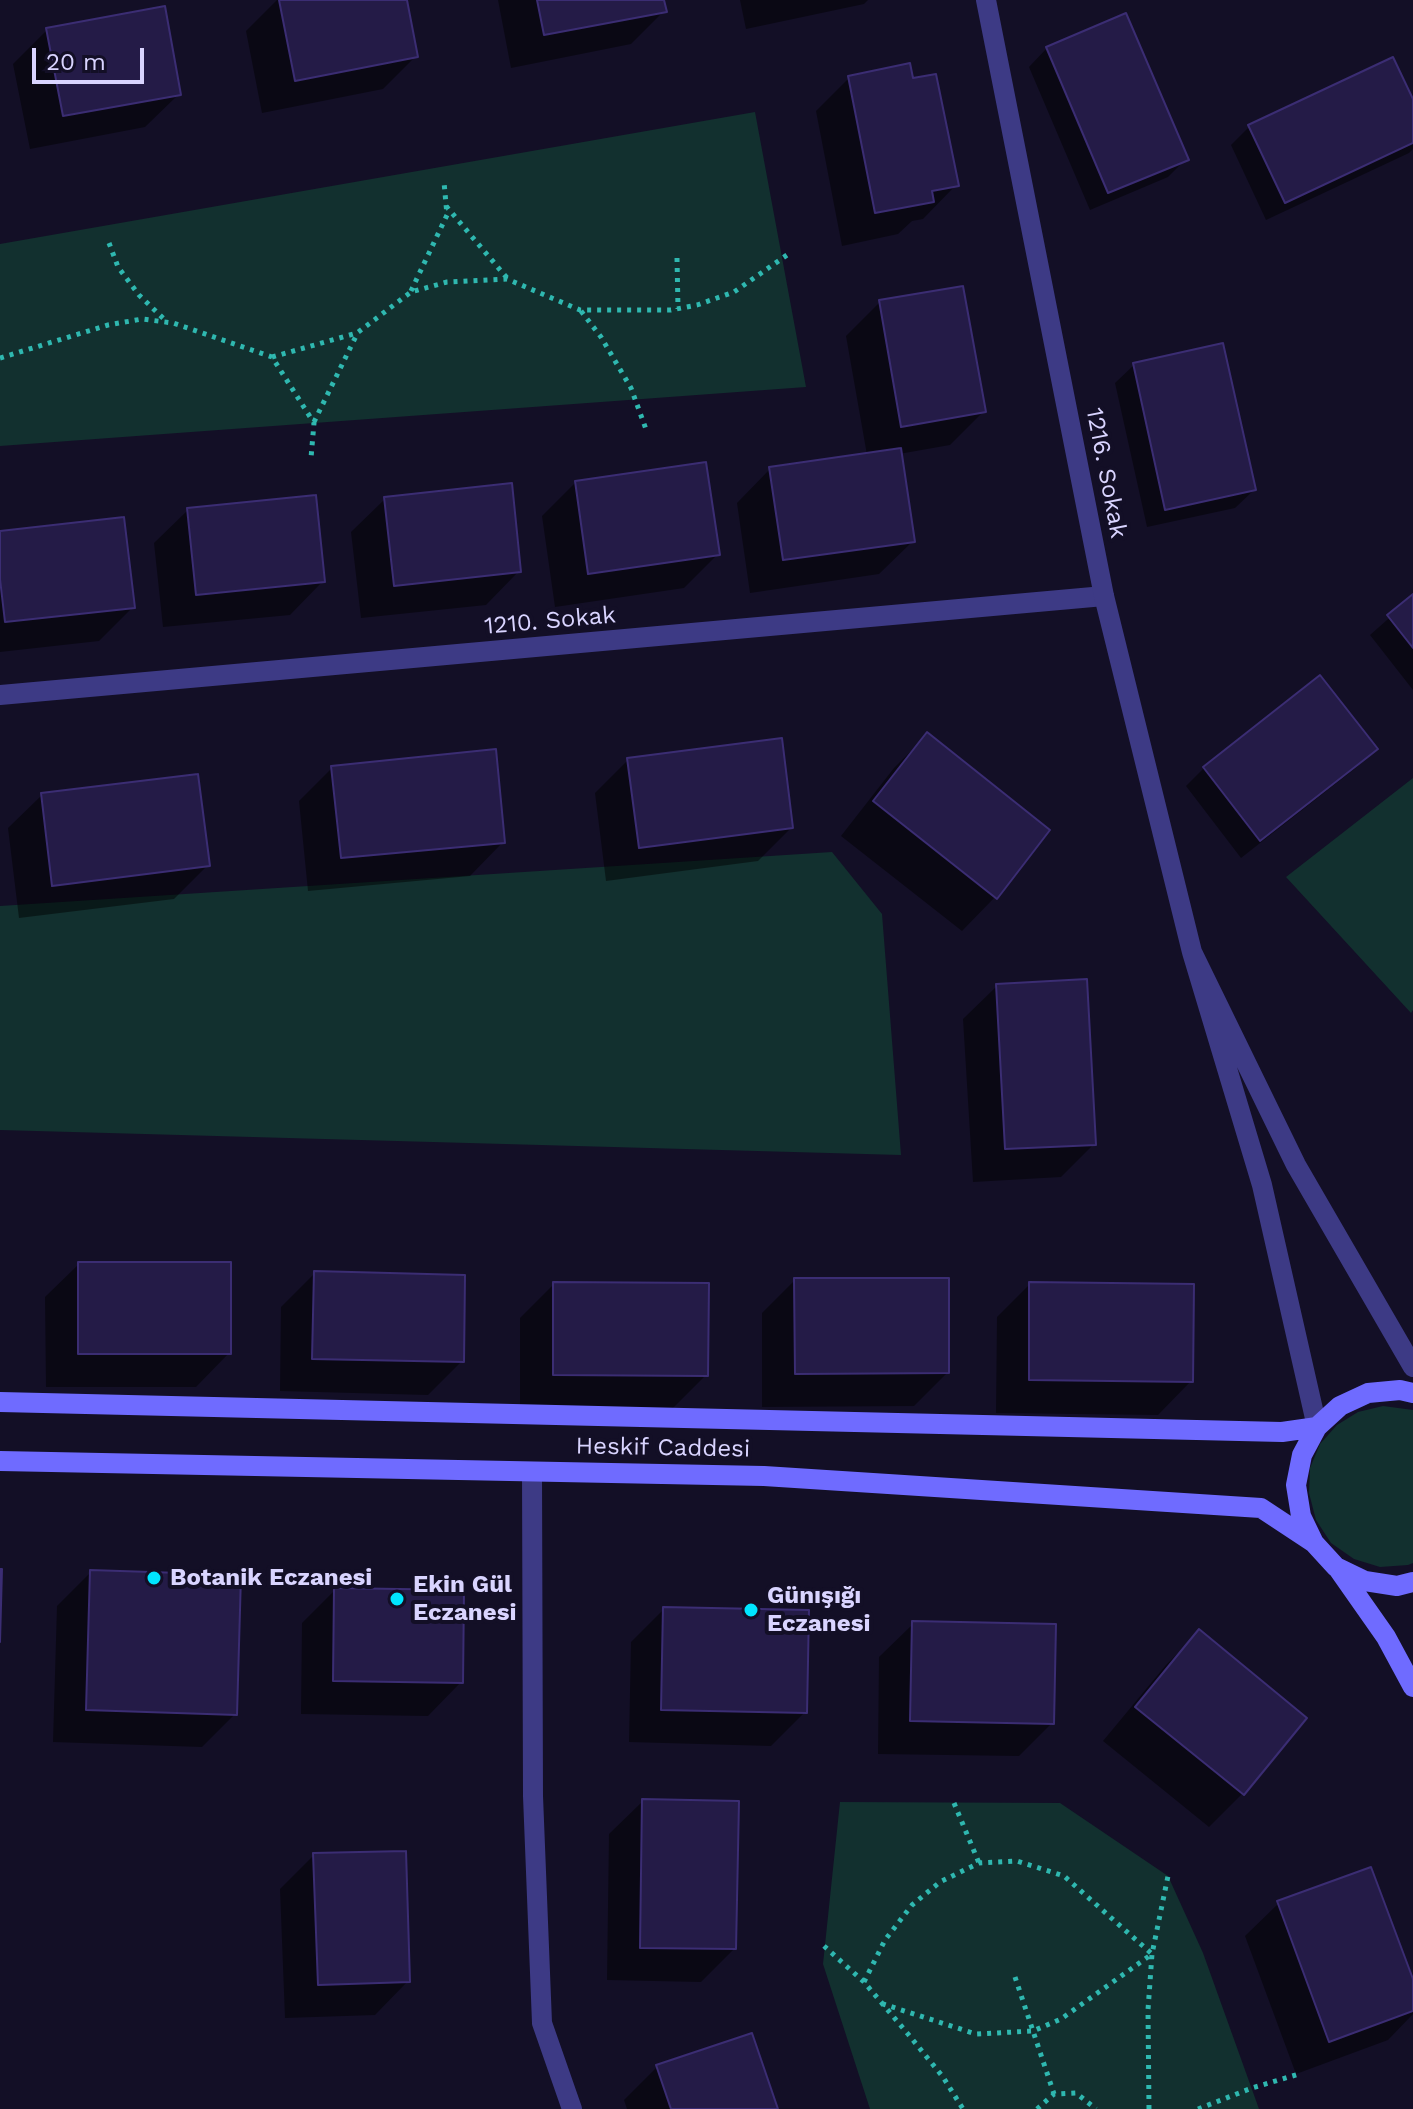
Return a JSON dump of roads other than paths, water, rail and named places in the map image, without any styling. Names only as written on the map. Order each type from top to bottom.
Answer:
[{"type":"main road","points":[[1413,1393],[1400,1390],[1368,1393],[1340,1406],[1317,1427],[1302,1455],[1296,1485],[1301,1516],[1314,1543],[1336,1567],[1386,1637],[1413,1687]]},
{"type":"main road","points":[[0,1402],[1282,1432],[1317,1427]]},
{"type":"main road","name":"Heskif Caddesi","points":[[0,1461],[764,1476],[1261,1508],[1314,1543]]},
{"type":"main road","points":[[1336,1567],[1365,1581],[1397,1586],[1413,1582]]},
{"type":"street","name":"1216. Sokak","points":[[986,0],[1104,596],[1192,952]]},
{"type":"street","name":"1210. Sokak","points":[[0,695],[1104,596]]},
{"type":"street","points":[[1192,952],[1296,1165],[1413,1367]]},
{"type":"street","points":[[1192,952],[1262,1185],[1317,1427]]},
{"type":"street","points":[[532,1472],[533,1796],[542,2023],[572,2109]]},
{"type":"place","name":"Botanik Eczanesi","points":[[154,1578]]},
{"type":"place","name":"Ekin Gül Eczanesi","points":[[397,1599]]},
{"type":"place","name":"Günışığı Eczanesi","points":[[751,1610]]}]
